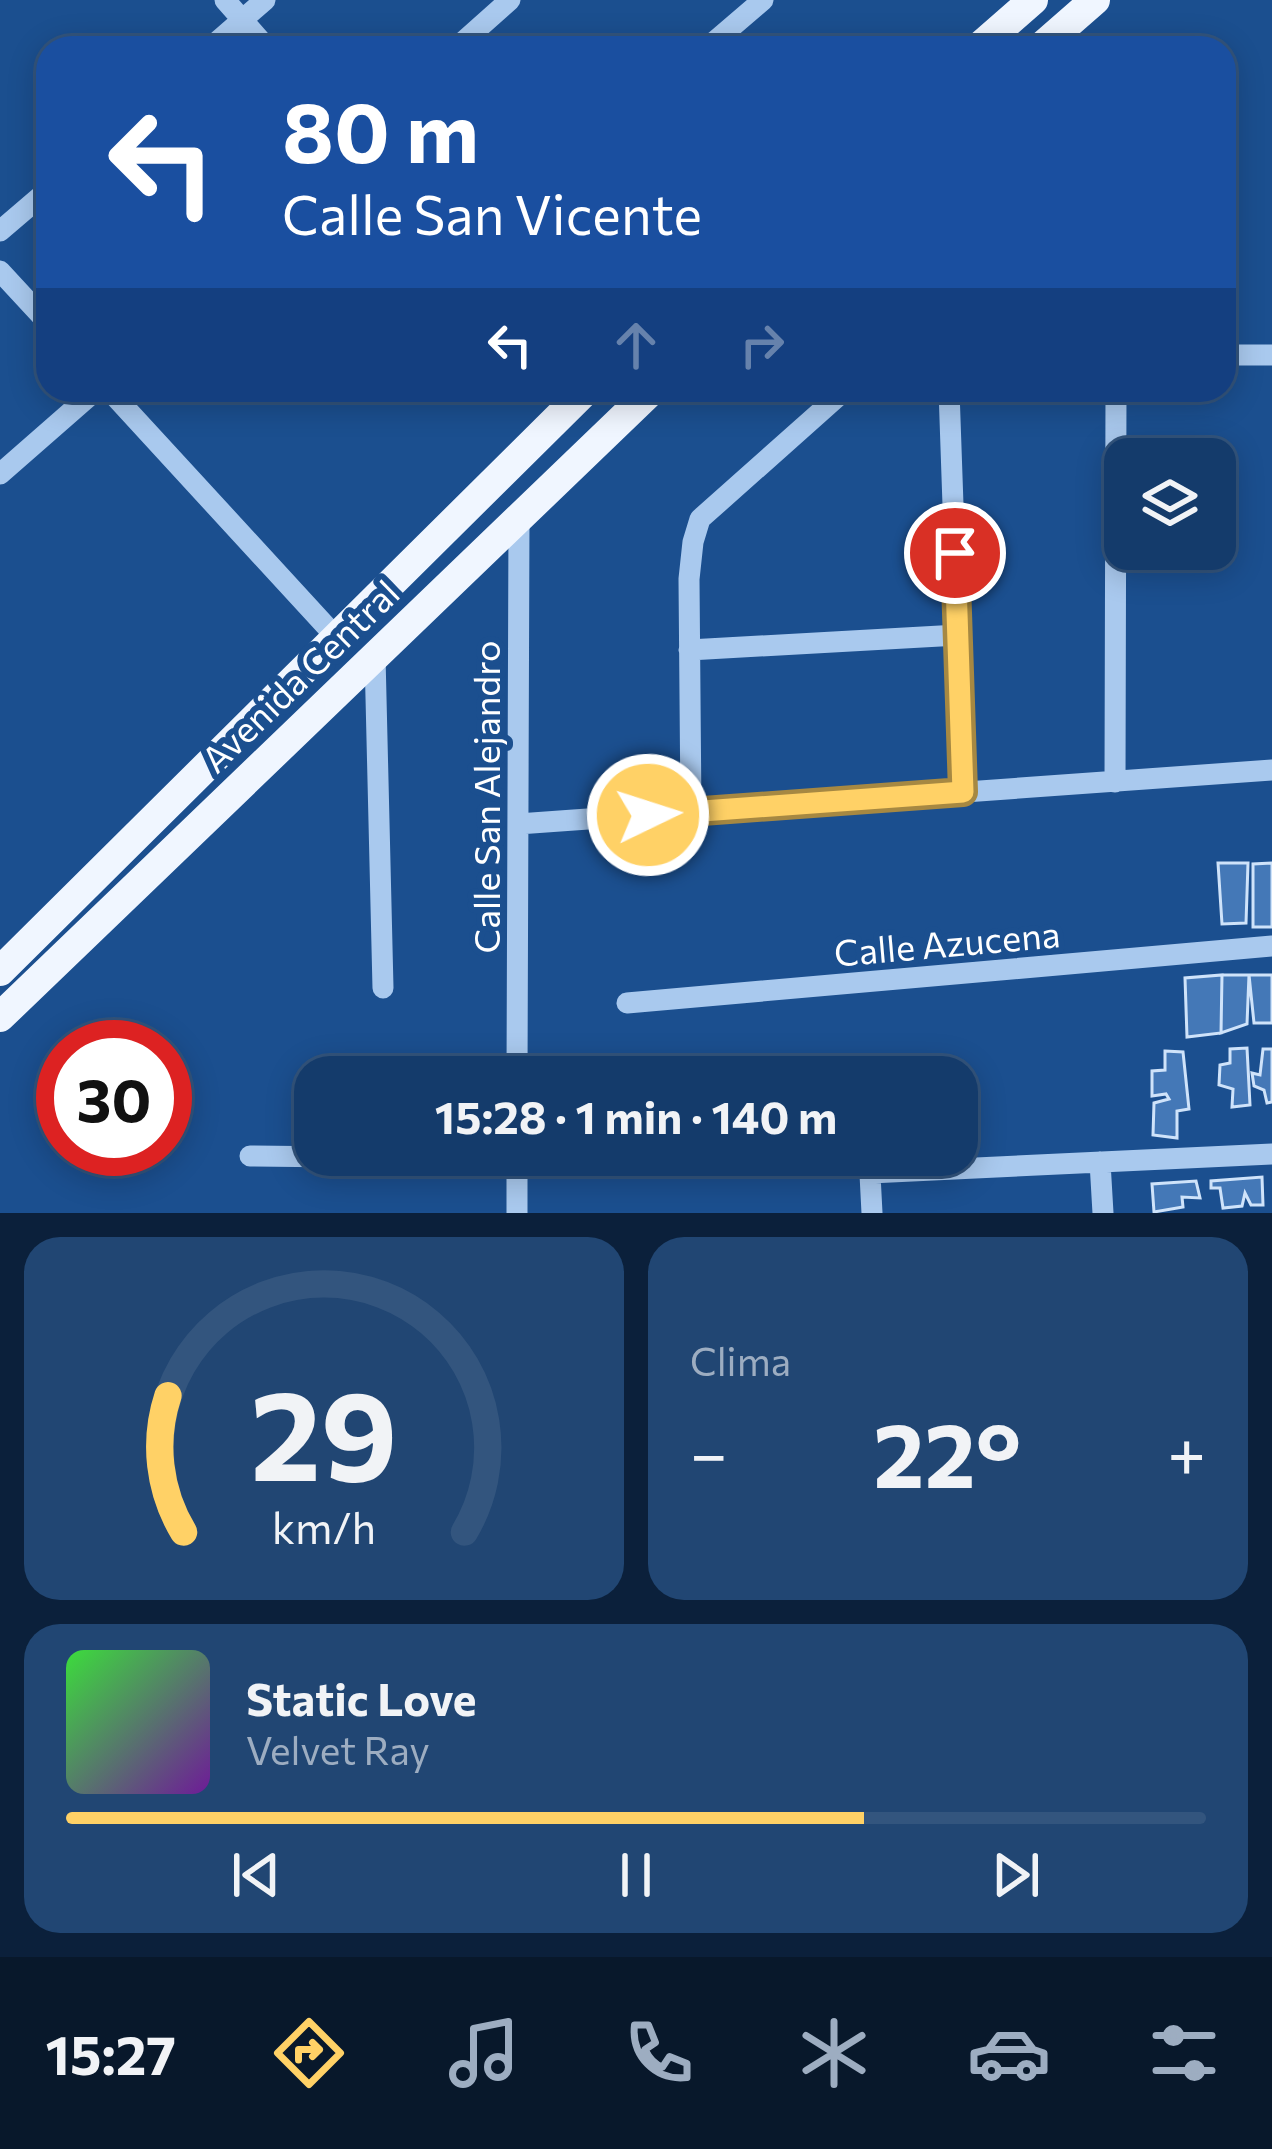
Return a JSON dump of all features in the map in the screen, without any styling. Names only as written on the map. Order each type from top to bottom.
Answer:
[{"type":"main road","points":[[992,36],[1033,0]]},
{"type":"main road","points":[[1054,36],[1095,0]]},
{"type":"main road","name":"Avenida Central","points":[[0,971],[565,402]]},
{"type":"main road","name":"Avenida Central","points":[[0,1017],[640,402]]},
{"type":"main road","points":[[143,830],[167,856]]},
{"type":"street","points":[[225,0],[256,36]]},
{"type":"street","points":[[224,36],[265,0]]},
{"type":"street","points":[[469,36],[510,0]]},
{"type":"street","points":[[721,36],[763,0]]},
{"type":"street","points":[[0,232],[36,200]]},
{"type":"street","points":[[0,271],[36,310]]},
{"type":"street","points":[[1236,355],[1272,355]]},
{"type":"street","points":[[0,474],[82,402]]},
{"type":"street","points":[[120,402],[336,637]]},
{"type":"street","points":[[691,812],[688,579],[700,519],[832,402]]},
{"type":"street","points":[[950,402],[963,792]]},
{"type":"street","points":[[1114,782],[1116,402]]},
{"type":"street","name":"Calle San Alejandro","points":[[517,1056],[519,518]]},
{"type":"street","points":[[689,650],[958,635]]},
{"type":"street","points":[[375,656],[383,988]]},
{"type":"street","points":[[518,824],[1272,770]]},
{"type":"street","name":"Calle Azucena","points":[[627,1003],[1272,946]]},
{"type":"street","points":[[978,1163],[1272,1154]]},
{"type":"street","points":[[250,1156],[294,1156]]},
{"type":"street","points":[[1100,1162],[1103,1213]]},
{"type":"street","points":[[517,1176],[517,1213]]},
{"type":"street","points":[[870,1176],[872,1213]]},
{"type":"building","points":[[1218,863],[1248,863],[1246,923],[1222,924]]},
{"type":"building","points":[[1272,863],[1272,927],[1253,927],[1253,864]]},
{"type":"building","points":[[1222,975],[1249,975],[1247,1024],[1221,1033]]},
{"type":"building","points":[[1222,975],[1221,1033],[1187,1037],[1185,978]]},
{"type":"building","points":[[1249,975],[1272,975],[1272,1023],[1254,1023]]},
{"type":"building","points":[[1247,1048],[1250,1105],[1232,1107],[1233,1089],[1219,1085],[1220,1065],[1230,1063],[1230,1049]]},
{"type":"building","points":[[1263,1049],[1272,1049],[1272,1102],[1267,1103],[1264,1090],[1254,1086],[1252,1073],[1260,1075]]},
{"type":"building","points":[[1165,1051],[1183,1052],[1189,1109],[1177,1111],[1177,1138],[1153,1135],[1154,1103],[1169,1099],[1166,1094],[1152,1096],[1152,1071],[1165,1070]]},
{"type":"building","points":[[1262,1177],[1263,1205],[1251,1205],[1245,1193],[1242,1206],[1223,1208],[1220,1188],[1211,1188],[1211,1181]]},
{"type":"building","points":[[1196,1181],[1200,1198],[1182,1197],[1183,1207],[1154,1212],[1152,1184]]},
{"type":"route","points":[[648,815],[963,792],[955,553]]}]
